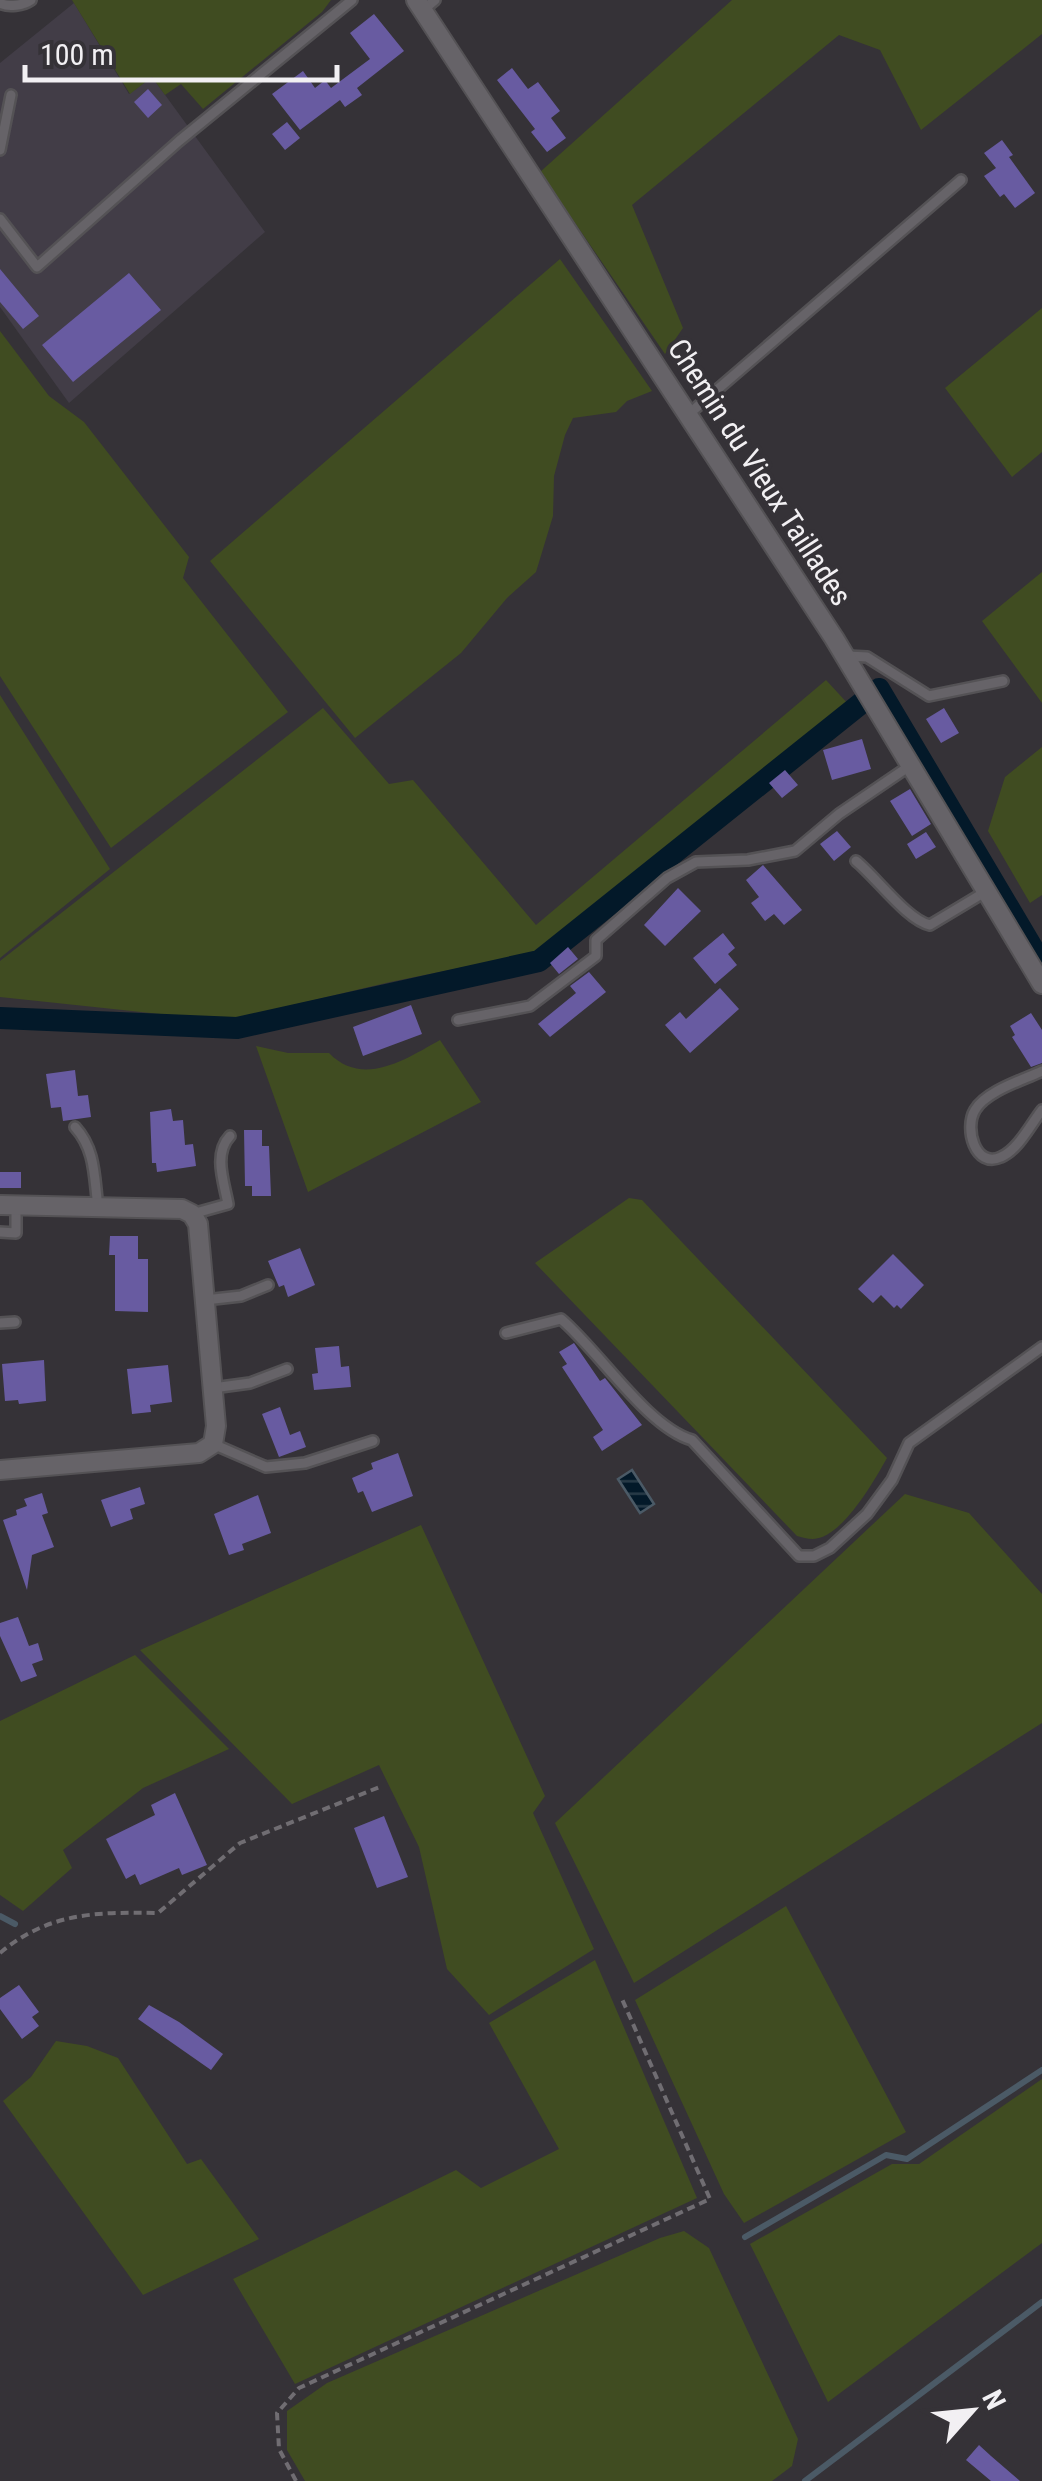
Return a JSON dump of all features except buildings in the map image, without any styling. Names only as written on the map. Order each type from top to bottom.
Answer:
[{"type":"street","name":"Chemin du Vieux Taillades","points":[[424,3],[845,656],[1042,984]]},
{"type":"street","points":[[0,1470],[199,1453],[213,1444],[216,1426],[198,1224],[192,1214],[182,1209],[8,1205]]},
{"type":"lane","points":[[0,3],[26,4],[31,0]]},
{"type":"lane","points":[[0,219],[37,267],[179,140],[352,0]]},
{"type":"lane","points":[[0,150],[11,95]]},
{"type":"lane","points":[[690,414],[961,180]]},
{"type":"lane","points":[[845,656],[867,657],[929,696],[1003,681]]},
{"type":"lane","points":[[458,1020],[530,1006],[596,956],[596,940],[668,878],[696,862],[748,860],[795,851],[839,814],[911,765]]},
{"type":"lane","points":[[856,861],[918,923],[930,925],[986,892]]},
{"type":"lane","points":[[1042,1070],[983,1100],[973,1111],[971,1137],[977,1152],[986,1159],[997,1160],[1008,1153],[1042,1110]]},
{"type":"lane","points":[[75,1128],[86,1140],[92,1156],[98,1207]]},
{"type":"lane","points":[[192,1214],[228,1204],[220,1158],[222,1144],[230,1136]]},
{"type":"lane","points":[[0,1232],[16,1233],[18,1226],[8,1205]]},
{"type":"lane","points":[[204,1300],[241,1296],[268,1285]]},
{"type":"lane","points":[[506,1333],[562,1319],[584,1338],[655,1418],[674,1435],[692,1440],[799,1556],[814,1556],[830,1548],[867,1514],[892,1480],[909,1443],[1042,1348]]},
{"type":"lane","points":[[0,1323],[15,1322]]},
{"type":"lane","points":[[212,1388],[250,1383],[287,1369]]},
{"type":"lane","points":[[213,1444],[266,1467],[305,1463],[373,1441]]},
{"type":"path","points":[[0,1953],[22,1935],[89,1912],[158,1913],[240,1843],[382,1786]]},
{"type":"path","points":[[296,2481],[279,2449],[277,2413],[299,2388],[710,2199],[622,1999]]},
{"type":"shaded area","points":[[74,3],[129,94],[152,77],[265,232],[69,403],[0,307],[0,63]]},
{"type":"green space","points":[[72,0],[331,0],[322,12],[203,109],[181,84],[165,95],[152,77],[130,94]]},
{"type":"green space","points":[[732,0],[1042,0],[1042,34],[921,130],[880,50],[839,35],[632,205],[683,328],[665,354],[540,172]]},
{"type":"green space","points":[[560,259],[652,391],[627,401],[616,412],[573,418],[554,476],[553,516],[536,572],[507,598],[461,653],[355,738],[210,561]]},
{"type":"green space","points":[[1042,308],[1042,452],[1012,477],[945,388]]},
{"type":"green space","points":[[0,331],[49,396],[84,422],[189,557],[183,578],[288,712],[111,848],[0,676]]},
{"type":"green space","points":[[1042,572],[1042,703],[982,621]]},
{"type":"green space","points":[[826,680],[850,706],[539,952],[226,1021],[0,997],[0,961],[323,708],[389,784],[413,780],[536,925]]},
{"type":"green space","points":[[0,695],[110,869],[0,958]]},
{"type":"green space","points":[[1042,747],[1042,895],[1030,903],[988,831],[1005,777]]},
{"type":"green space","points":[[440,1040],[481,1102],[308,1192],[256,1046],[288,1053],[329,1053],[342,1063],[370,1069],[399,1062]]},
{"type":"green space","points":[[629,1198],[642,1200],[887,1458],[856,1507],[824,1536],[797,1536],[535,1263]]},
{"type":"green space","points":[[905,1494],[969,1513],[1042,1594],[1042,1723],[634,1983],[555,1823]]},
{"type":"green space","points":[[421,1525],[545,1796],[533,1813],[594,1949],[489,2015],[447,1969],[419,1847],[379,1765],[292,1804],[140,1650]]},
{"type":"green space","points":[[135,1655],[229,1749],[143,1788],[63,1850],[72,1868],[23,1911],[0,1895],[0,1721]]},
{"type":"green space","points":[[786,1906],[906,2132],[744,2223],[724,2194],[635,2000]]},
{"type":"green space","points":[[595,1960],[697,2198],[295,2384],[233,2279],[456,2170],[481,2188],[559,2149],[489,2023]]},
{"type":"green space","points":[[56,2041],[87,2046],[118,2058],[187,2164],[201,2159],[259,2239],[143,2295],[3,2101],[31,2077]]},
{"type":"green space","points":[[1042,2079],[1042,2243],[828,2402],[750,2244],[892,2164],[919,2164]]},
{"type":"green space","points":[[684,2231],[709,2248],[798,2439],[792,2466],[772,2481],[305,2481],[287,2450],[287,2411],[327,2383]]},
{"type":"water","points":[[632,1470],[654,1504],[640,1513],[618,1479]]},
{"type":"waterway","points":[[0,1018],[237,1028],[539,961],[879,689],[1042,964]]},
{"type":"waterway","points":[[0,1916],[15,1924]]},
{"type":"waterway","points":[[745,2237],[886,2155],[907,2159],[1042,2070]]},
{"type":"waterway","points":[[805,2481],[1042,2302]]}]
